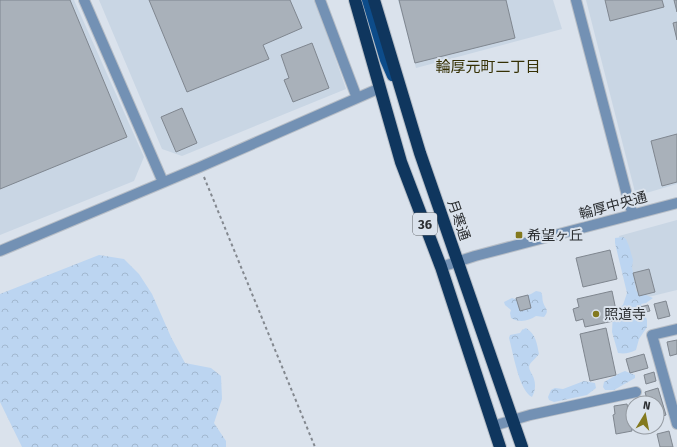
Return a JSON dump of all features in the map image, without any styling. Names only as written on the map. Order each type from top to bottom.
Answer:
[{"type":"highway","name":"36","points":[[355,0],[401,162],[441,267],[500,447]]},
{"type":"highway","name":"月寒通","points":[[374,0],[409,119],[522,447]]},
{"type":"main road","points":[[367,0],[386,60],[409,119]]},
{"type":"street","points":[[84,0],[163,182]]},
{"type":"street","points":[[320,0],[357,98]]},
{"type":"street","points":[[576,0],[629,203],[634,214]]},
{"type":"street","points":[[0,251],[200,167],[380,88]]},
{"type":"street","name":"輪厚中央通","points":[[441,267],[677,203]]},
{"type":"street","points":[[677,329],[652,335],[673,398],[677,424]]},
{"type":"street","points":[[493,426],[530,415],[636,392]]},
{"type":"path","points":[[200,167],[314,447]]},
{"type":"shaded area","points":[[0,0],[74,0],[144,157],[134,181],[0,235]]},
{"type":"shaded area","points":[[99,0],[315,0],[346,89],[182,156],[162,149]]},
{"type":"shaded area","points":[[398,0],[553,0],[562,29],[416,68]]},
{"type":"shaded area","points":[[586,0],[677,0],[677,184],[636,196]]},
{"type":"shaded area","points":[[677,220],[677,290],[636,300],[619,236]]},
{"type":"green space","points":[[623,237],[626,239],[633,260],[632,267],[636,291],[653,298],[646,303],[641,304],[647,320],[647,327],[639,339],[636,350],[630,353],[618,353],[612,332],[613,312],[623,305],[627,293],[615,243],[615,238]]},
{"type":"green space","points":[[99,255],[124,259],[139,274],[152,294],[171,337],[185,363],[211,368],[221,376],[222,399],[214,423],[226,441],[226,447],[22,447],[0,402],[0,294]]},
{"type":"green space","points":[[536,291],[541,292],[547,311],[546,315],[544,317],[536,316],[521,321],[511,318],[511,310],[505,305],[504,302],[512,298],[515,299],[531,294]]},
{"type":"green space","points":[[526,328],[534,336],[539,354],[529,366],[535,384],[532,397],[523,387],[509,338],[510,335],[520,333]]},
{"type":"green space","points":[[625,371],[635,375],[635,378],[614,390],[605,390],[603,387],[604,382]]},
{"type":"green space","points":[[584,381],[595,383],[596,388],[587,395],[554,402],[549,400],[548,397],[551,390],[555,388],[563,389]]},
{"type":"building","points":[[0,0],[70,0],[127,137],[0,189]]},
{"type":"building","points":[[149,0],[290,0],[302,28],[263,45],[269,59],[187,92]]},
{"type":"building","points":[[399,0],[506,0],[515,38],[415,63]]},
{"type":"building","points":[[605,0],[662,0],[664,7],[610,21]]},
{"type":"building","points":[[674,0],[677,0],[677,12]]},
{"type":"building","points":[[677,22],[677,40],[673,23]]},
{"type":"building","points":[[312,43],[329,88],[293,102],[284,80],[289,78],[281,55]]},
{"type":"building","points":[[182,108],[197,143],[176,152],[161,117]]},
{"type":"building","points":[[677,134],[677,182],[662,186],[651,141]]},
{"type":"building","points":[[610,250],[617,279],[583,287],[576,258]]},
{"type":"building","points":[[649,269],[655,292],[639,296],[633,273]]},
{"type":"building","name":"照道寺","points":[[612,291],[618,320],[585,327],[583,319],[576,321],[573,309],[579,307],[577,299]]},
{"type":"building","points":[[528,295],[531,308],[520,311],[516,298]]},
{"type":"building","points":[[666,301],[670,316],[658,319],[654,304]]},
{"type":"building","points":[[648,305],[650,311],[641,313],[640,307]]},
{"type":"building","points":[[606,328],[616,375],[590,381],[580,334]]},
{"type":"building","points":[[677,340],[677,354],[670,356],[667,342]]},
{"type":"building","points":[[644,354],[648,368],[630,373],[626,359]]},
{"type":"building","points":[[654,372],[656,381],[646,384],[644,375]]},
{"type":"building","points":[[658,388],[660,395],[646,395],[645,392]]},
{"type":"building","points":[[625,404],[625,432],[616,434],[613,415],[615,414],[614,406]]},
{"type":"building","points":[[669,431],[673,447],[660,447],[657,435],[665,435],[665,432]]},
{"type":"place","name":"希望ヶ丘","points":[[519,235]]},
{"type":"place","name":"照道寺","points":[[596,314]]},
{"type":"district","name":"輪厚元町二丁目","points":[[488,67]]}]
